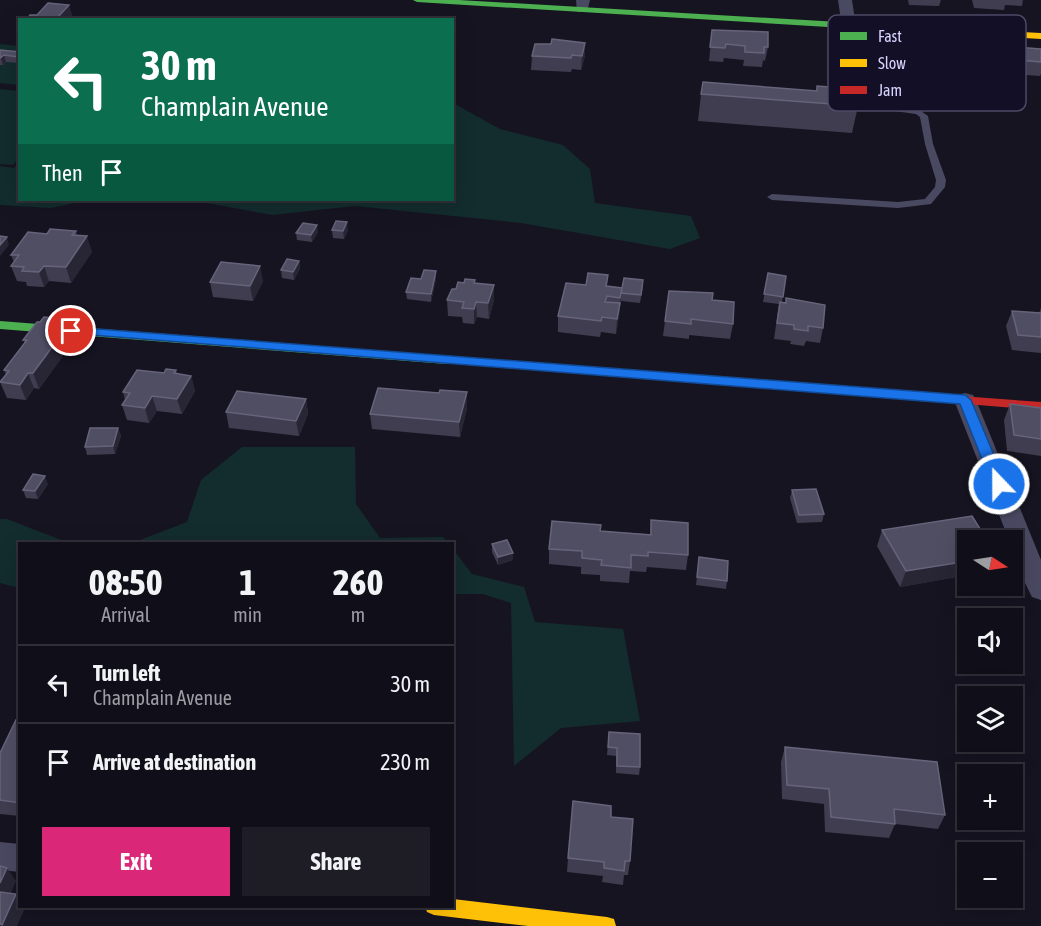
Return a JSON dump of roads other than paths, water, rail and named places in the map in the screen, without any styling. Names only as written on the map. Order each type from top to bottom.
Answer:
[{"type":"street","points":[[417,0],[582,4],[828,25]]},
{"type":"street","points":[[845,0],[847,15]]},
{"type":"street","points":[[1026,35],[1041,36]]},
{"type":"street","points":[[0,325],[1041,406]]},
{"type":"street","points":[[965,400],[1041,590]]},
{"type":"street","points":[[0,856],[18,858]]},
{"type":"street","points":[[451,908],[607,926]]},
{"type":"lane","points":[[772,197],[898,205],[928,202],[940,188],[941,180],[929,144],[924,116],[911,111]]}]
